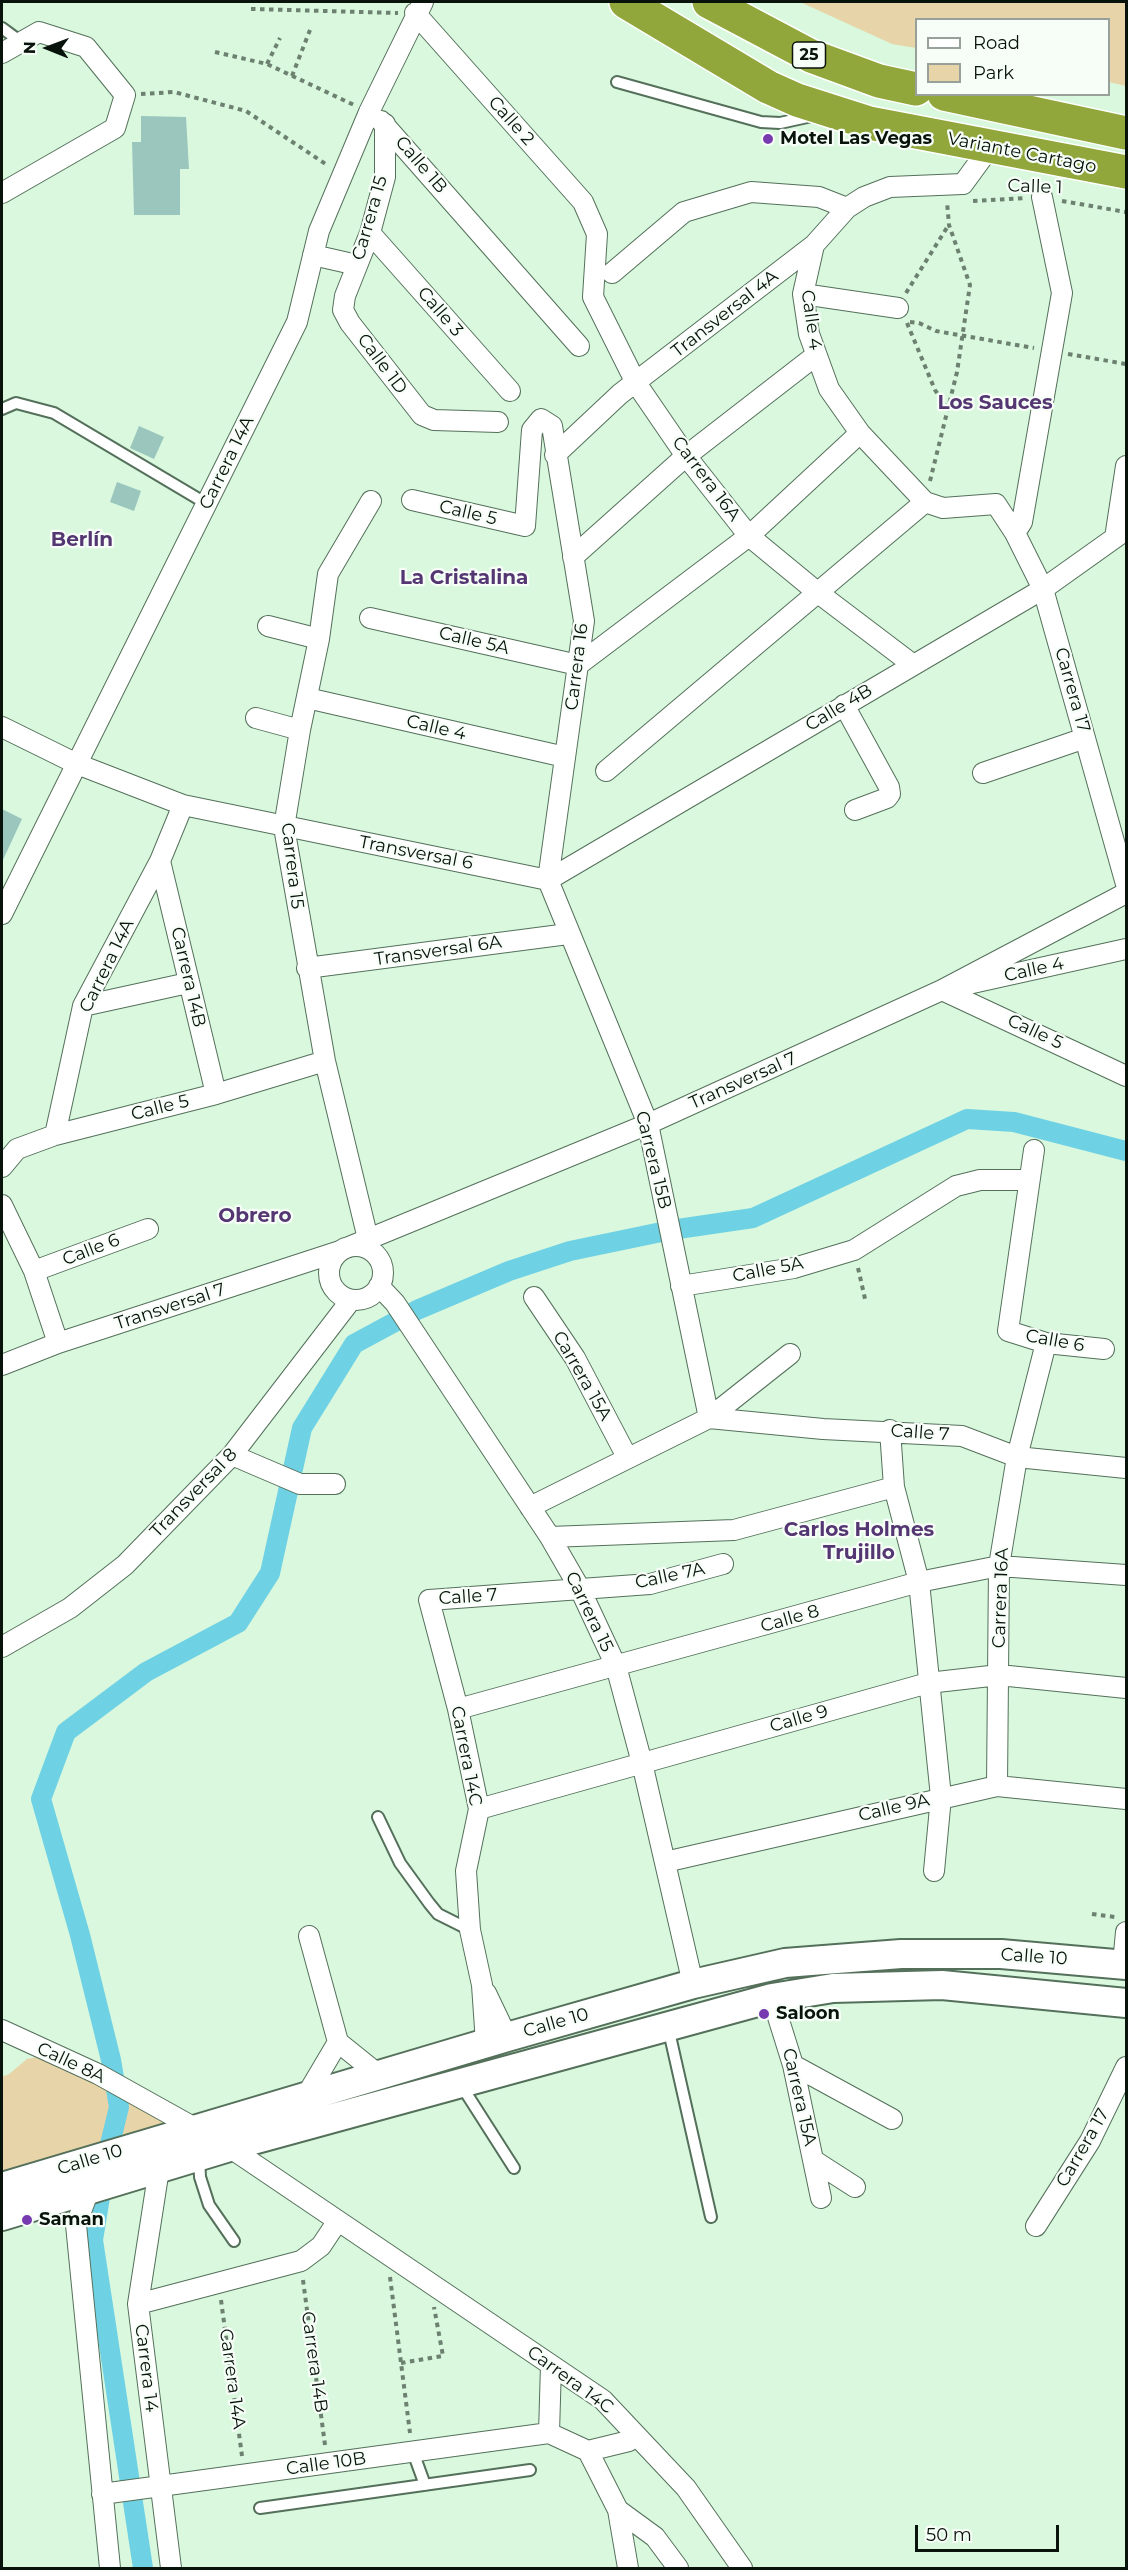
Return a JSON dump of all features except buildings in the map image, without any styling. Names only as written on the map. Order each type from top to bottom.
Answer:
[{"type":"highway","name":"Variante Cartago","points":[[626,2],[768,87],[833,112],[868,123],[1126,172]]},
{"type":"highway","name":"25","points":[[709,2],[811,57],[879,81],[915,89]]},
{"type":"highway","points":[[953,96],[1126,133]]},
{"type":"main road","name":"Calle 10","points":[[2,2187],[496,2040],[693,1984],[785,1963],[901,1954],[1001,1954],[1125,1965]]},
{"type":"main road","name":"Calle 10","points":[[2,2216],[229,2147],[772,1998],[833,1988],[942,1985],[1126,2003]]},
{"type":"street","name":"Carrera 14A","points":[[2,914],[297,322],[319,231],[369,112],[419,7]]},
{"type":"street","name":"Calle 2","points":[[419,7],[583,202],[597,234]]},
{"type":"street","points":[[2,53],[39,32],[86,47],[125,95],[115,128],[2,193]]},
{"type":"street","name":"Calle 1B","points":[[369,112],[385,124],[579,346]]},
{"type":"street","name":"Carrera 15","points":[[344,310],[345,296],[370,233],[385,177],[385,124]]},
{"type":"street","name":"Calle 4","points":[[925,502],[860,433],[829,389],[815,356],[803,294],[814,245],[847,208],[864,197],[890,187],[963,184],[990,147]]},
{"type":"street","points":[[612,273],[684,212],[751,192],[819,197],[847,208]]},
{"type":"street","points":[[1015,533],[1022,522],[1062,293],[1042,197]]},
{"type":"street","name":"Calle 3","points":[[370,233],[510,391]]},
{"type":"street","name":"Carrera 16A","points":[[597,234],[593,297],[636,383],[686,456],[749,536],[817,592],[912,664]]},
{"type":"street","name":"Transversal 4A","points":[[636,383],[814,245]]},
{"type":"street","points":[[313,255],[357,265]]},
{"type":"street","points":[[803,294],[902,315]]},
{"type":"street","name":"Calle 1D","points":[[344,310],[350,323],[423,416],[434,420],[498,422]]},
{"type":"street","points":[[573,557],[686,456],[815,356]]},
{"type":"street","points":[[555,455],[620,394],[636,383]]},
{"type":"street","name":"Carrera 16","points":[[525,526],[532,430],[541,419],[552,426],[584,621],[548,880]]},
{"type":"street","points":[[578,665],[749,536],[860,433]]},
{"type":"street","points":[[1121,534],[1126,466]]},
{"type":"street","name":"Carrera 15","points":[[368,1239],[325,1061],[284,827],[300,730],[319,639],[328,574],[371,501]]},
{"type":"street","name":"Calle 5","points":[[412,501],[525,526]]},
{"type":"street","points":[[606,771],[925,502]]},
{"type":"street","name":"Carrera 17","points":[[925,502],[943,508],[996,504],[1015,533],[1043,589],[1126,884]]},
{"type":"street","name":"Calle 4B","points":[[548,880],[1043,589],[1121,534]]},
{"type":"street","name":"Calle 5A","points":[[370,618],[578,665]]},
{"type":"street","points":[[268,626],[319,639]]},
{"type":"street","name":"Calle 4","points":[[307,698],[565,757]]},
{"type":"street","points":[[844,705],[889,787],[890,794],[887,798],[855,810]]},
{"type":"street","points":[[256,718],[300,730]]},
{"type":"street","points":[[2,727],[77,764]]},
{"type":"street","points":[[983,773],[1085,738]]},
{"type":"street","name":"Transversal 6","points":[[77,764],[183,805],[548,880]]},
{"type":"street","name":"Carrera 14A","points":[[55,1135],[83,1006],[160,861],[183,805]]},
{"type":"street","name":"Carrera 14B","points":[[160,861],[216,1094]]},
{"type":"street","name":"Carrera 15B","points":[[548,880],[568,934],[648,1124],[709,1418]]},
{"type":"street","name":"Transversal 7","points":[[2,1365],[58,1343],[345,1249],[648,1124],[942,990],[1126,893]]},
{"type":"street","name":"Transversal 6A","points":[[307,968],[568,934]]},
{"type":"street","name":"Calle 4","points":[[942,990],[1126,949]]},
{"type":"street","points":[[83,1006],[188,983]]},
{"type":"street","name":"Calle 5","points":[[942,990],[1126,1076]]},
{"type":"street","name":"Calle 5","points":[[2,1167],[17,1149],[55,1135],[216,1094],[325,1061]]},
{"type":"street","points":[[1029,1180],[1034,1150]]},
{"type":"street","name":"Calle 5A","points":[[681,1286],[794,1268],[854,1250],[956,1186],[980,1180],[1029,1180]]},
{"type":"street","name":"Calle 6","points":[[1029,1180],[1008,1331],[1046,1343],[1104,1349]]},
{"type":"street","points":[[2,1205],[34,1271],[58,1343]]},
{"type":"street","name":"Calle 6","points":[[34,1271],[148,1229]]},
{"type":"street","points":[[345,1249],[368,1249],[375,1255],[382,1270],[379,1286],[368,1298],[351,1300],[341,1296],[329,1280],[329,1269],[345,1249]]},
{"type":"street","name":"Carrera 15","points":[[379,1286],[395,1303],[411,1331],[550,1537],[580,1589],[616,1666],[642,1763],[693,1984]]},
{"type":"street","name":"Carrera 15A","points":[[534,1297],[575,1358],[627,1457]]},
{"type":"street","name":"Transversal 8","points":[[2,1647],[70,1608],[125,1565],[232,1455],[351,1300]]},
{"type":"street","name":"Carrera 16A","points":[[997,1786],[999,1566],[1017,1457],[1046,1343]]},
{"type":"street","points":[[530,1508],[627,1457],[709,1418],[790,1354]]},
{"type":"street","name":"Calle 7","points":[[709,1418],[823,1429],[890,1430],[962,1436],[1017,1457],[1126,1468]]},
{"type":"street","points":[[890,1430],[894,1487],[919,1582],[941,1797],[934,1871]]},
{"type":"street","points":[[232,1455],[300,1484],[335,1484]]},
{"type":"street","points":[[550,1537],[734,1530],[894,1487]]},
{"type":"street","name":"Calle 7A","points":[[580,1589],[650,1584],[723,1564]]},
{"type":"street","name":"Calle 8","points":[[458,1709],[919,1582],[999,1566],[1126,1575]]},
{"type":"street","name":"Calle 7","points":[[429,1600],[580,1589]]},
{"type":"street","name":"Carrera 14C","points":[[429,1600],[458,1709],[479,1809],[466,1871],[470,1930],[496,2040]]},
{"type":"street","name":"Calle 9","points":[[479,1809],[928,1683],[999,1675],[1126,1688]]},
{"type":"street","name":"Calle 9A","points":[[665,1862],[997,1786],[1126,1799]]},
{"type":"street","points":[[1125,1965],[1126,1932]]},
{"type":"street","points":[[309,1936],[338,2042],[379,2075]]},
{"type":"street","name":"Carrera 15A","points":[[772,1998],[793,2065],[821,2198]]},
{"type":"street","name":"Calle 8A","points":[[2,2030],[98,2074],[196,2128]]},
{"type":"street","points":[[306,2096],[338,2042]]},
{"type":"street","points":[[793,2065],[892,2119]]},
{"type":"street","name":"Carrera 17","points":[[1036,2226],[1090,2141],[1126,2067]]},
{"type":"street","name":"Carrera 14C","points":[[196,2128],[229,2147],[603,2400],[686,2488],[742,2568]]},
{"type":"street","points":[[813,2160],[855,2187]]},
{"type":"street","name":"Carrera 14","points":[[159,2169],[138,2304],[155,2487],[171,2568]]},
{"type":"street","points":[[89,2190],[76,2225],[110,2568]]},
{"type":"street","points":[[46,2204],[76,2225]]},
{"type":"street","points":[[138,2304],[301,2261],[321,2246],[337,2222]]},
{"type":"street","points":[[551,2365],[549,2433],[588,2451],[629,2441],[636,2435]]},
{"type":"street","name":"Calle 10B","points":[[102,2494],[549,2433]]},
{"type":"street","points":[[588,2451],[618,2511],[628,2568]]},
{"type":"street","points":[[618,2511],[655,2537],[678,2568]]},
{"type":"lane","points":[[2,28],[21,42]]},
{"type":"lane","points":[[617,82],[770,123],[833,112]]},
{"type":"lane","points":[[2,409],[16,403],[54,413],[207,504]]},
{"type":"lane","points":[[378,1817],[400,1863],[429,1903],[438,1914],[470,1930]]},
{"type":"lane","points":[[668,2025],[711,2217]]},
{"type":"lane","points":[[459,2083],[514,2168]]},
{"type":"lane","points":[[199,2157],[200,2177],[209,2205],[234,2241]]},
{"type":"lane","points":[[413,2452],[425,2485]]},
{"type":"lane","points":[[260,2508],[530,2469]]},
{"type":"path","points":[[251,9],[419,7]]},
{"type":"path","points":[[292,76],[310,30]]},
{"type":"path","points":[[267,64],[280,38]]},
{"type":"path","points":[[216,52],[267,64],[369,112]]},
{"type":"path","points":[[125,95],[174,92],[246,111],[343,176]]},
{"type":"path","points":[[925,502],[964,336],[970,285],[949,225],[946,186]]},
{"type":"path","name":"Calle 1","points":[[946,186],[969,201],[1042,197],[1126,212]]},
{"type":"path","points":[[902,315],[949,225]]},
{"type":"path","points":[[902,315],[936,331],[964,336]]},
{"type":"path","points":[[902,315],[934,390],[948,409]]},
{"type":"path","points":[[854,1250],[866,1302]]},
{"type":"path","points":[[1092,1914],[1126,1918]]},
{"type":"path","points":[[387,2255],[413,2452]]},
{"type":"path","name":"Carrera 14B","points":[[301,2261],[328,2463]]},
{"type":"path","name":"Carrera 14A","points":[[219,2283],[244,2475]]},
{"type":"path","points":[[400,2363],[443,2356],[430,2284]]},
{"type":"green space","points":[[800,2],[1126,2],[1126,86],[1110,82],[1110,18],[915,18],[915,48],[892,44]]},
{"type":"green space","points":[[36,2057],[90,2077],[184,2127],[2,2182],[2,2077],[27,2059]]},
{"type":"waterway","points":[[110,2144],[119,2107],[111,2060],[80,1935],[41,1799],[66,1732],[146,1672],[238,1623],[270,1573],[302,1428],[354,1344],[417,1310],[509,1271],[570,1251],[671,1230],[753,1218],[967,1119],[1014,1122],[1126,1151]]},
{"type":"waterway","points":[[101,2191],[93,2240],[143,2568]]},
{"type":"place","name":"Motel Las Vegas","points":[[768,139]]},
{"type":"place","name":"Saloon","points":[[764,2014]]},
{"type":"place","name":"Saman","points":[[27,2220]]},
{"type":"district","name":"Los Sauces","points":[[995,403]]},
{"type":"district","name":"Berlín","points":[[82,540]]},
{"type":"district","name":"La Cristalina","points":[[464,578]]},
{"type":"district","name":"Obrero","points":[[255,1216]]},
{"type":"district","name":"Carlos Holmes Trujillo","points":[[859,1542]]}]
